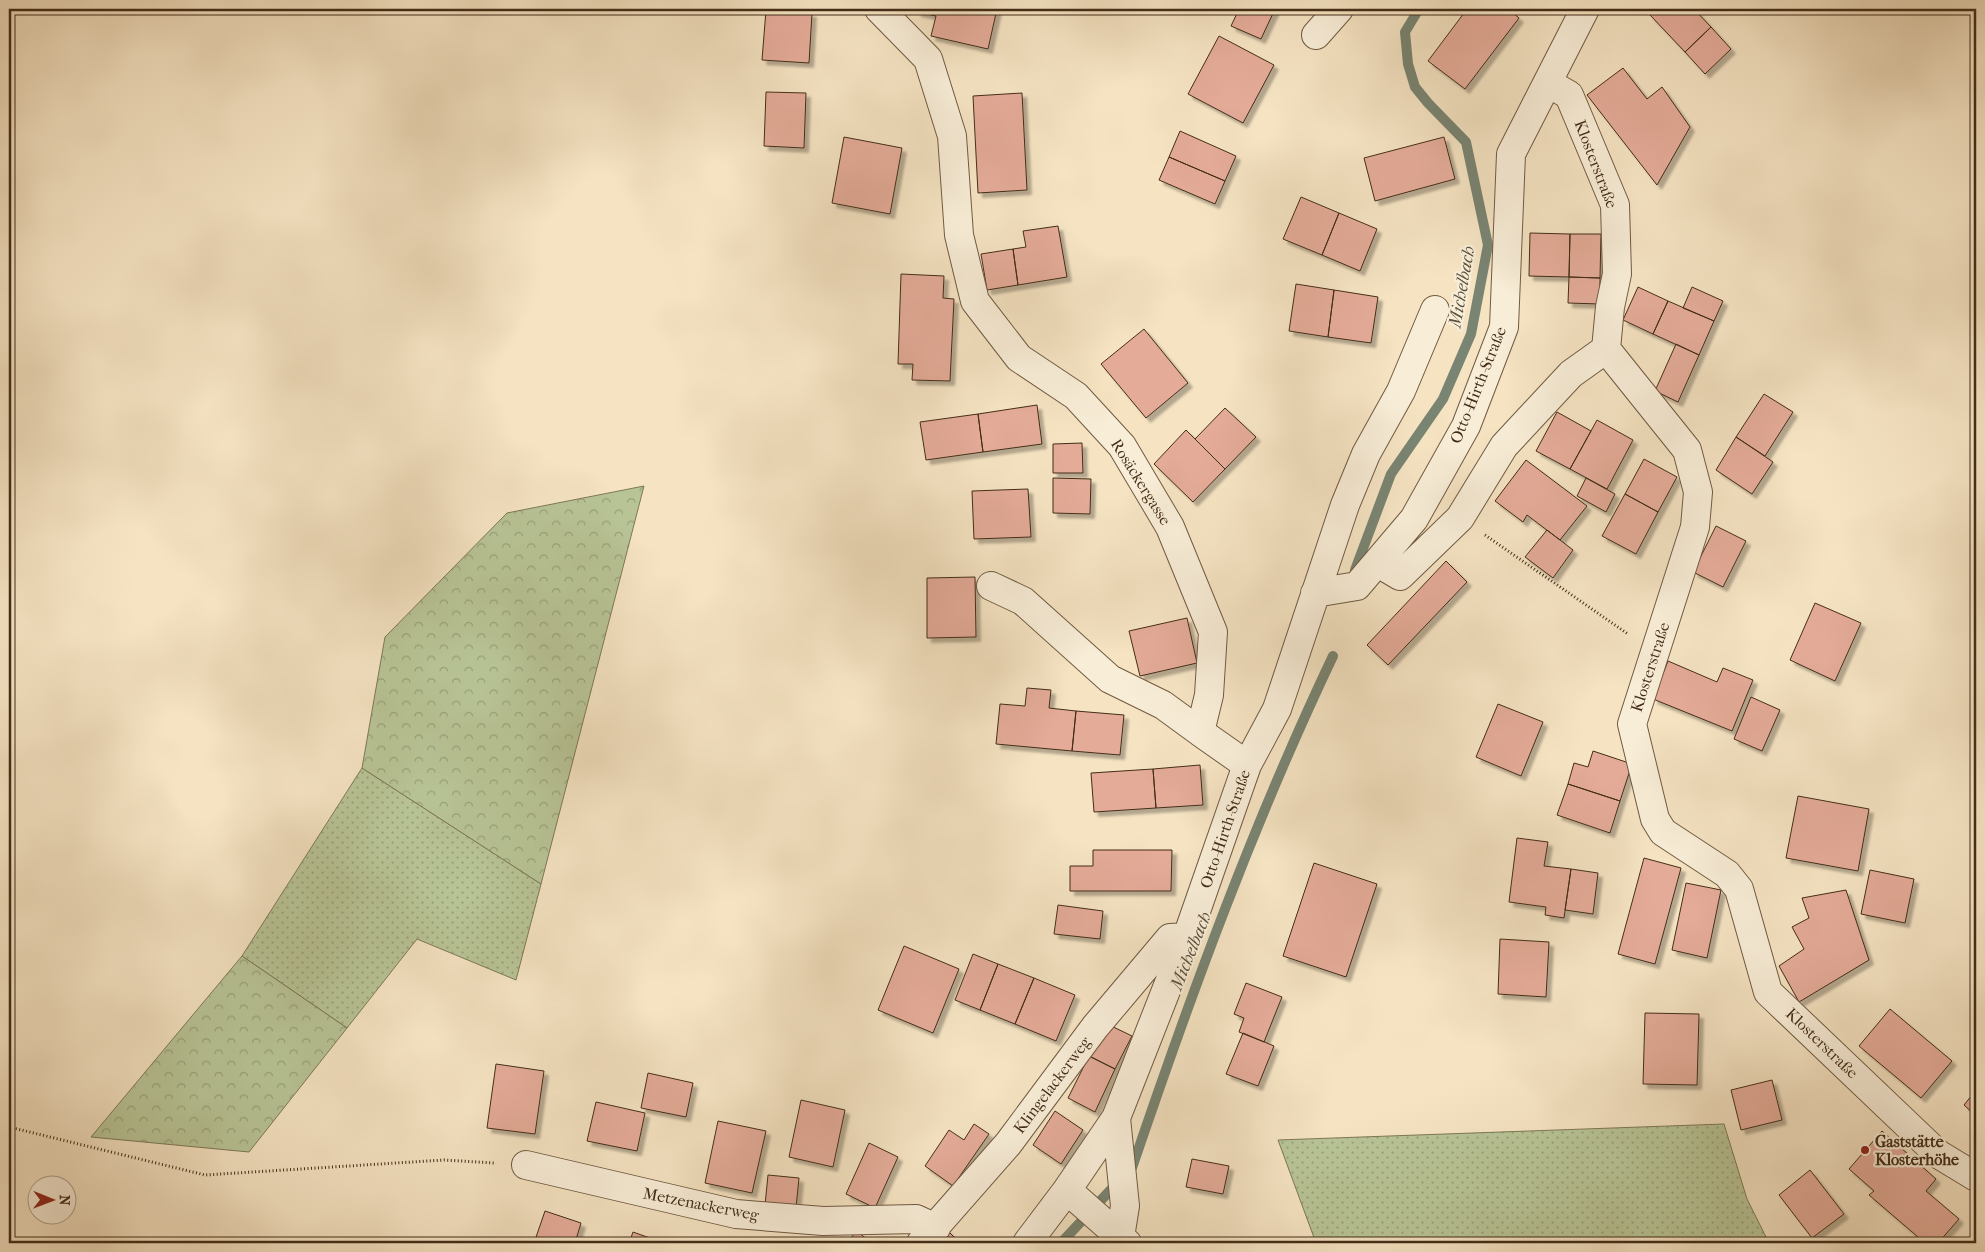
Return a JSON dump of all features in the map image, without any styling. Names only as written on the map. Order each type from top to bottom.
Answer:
[{"type":"street","name":"Rosäckergasse","points":[[880,9],[928,59],[952,136],[959,234],[975,301],[1019,358],[1076,396],[1122,446],[1170,527],[1213,632],[1209,695],[1200,732]]},
{"type":"street","points":[[1316,35],[1339,9]]},
{"type":"street","name":"Otto-Hirth-Straße","points":[[1314,593],[1357,586],[1378,563],[1414,519],[1466,426],[1504,327],[1511,154],[1585,9]]},
{"type":"street","name":"Klosterstraße","points":[[1548,83],[1569,94],[1615,205],[1617,274],[1610,307],[1606,349],[1686,450],[1698,492],[1695,527],[1632,724],[1655,819],[1663,832],[1727,874],[1739,889],[1768,992],[1938,1154],[1976,1178]]},
{"type":"street","name":"Otto-Hirth-Straße","points":[[1027,1243],[1073,1196],[1116,1118],[1187,937],[1247,765],[1278,709],[1314,593],[1345,505],[1366,454],[1401,391],[1435,310]]},
{"type":"street","points":[[1378,563],[1400,576],[1460,518],[1504,446],[1571,374],[1606,349]]},
{"type":"street","points":[[991,586],[1023,601],[1110,679],[1163,705],[1247,765]]},
{"type":"street","name":"Klingelackerweg","points":[[929,1235],[1008,1144],[1095,1027],[1170,938],[1187,937]]},
{"type":"street","points":[[1073,1196],[1119,1236],[1125,1206],[1116,1118]]},
{"type":"street","name":"Metzenackerweg","points":[[526,1166],[736,1214],[823,1222],[916,1218],[929,1235]]},
{"type":"path","points":[[1460,518],[1655,653]]},
{"type":"path","points":[[9,1127],[204,1175],[444,1160],[526,1166]]},
{"type":"green space","points":[[644,486],[541,884],[362,768],[385,637],[507,513]]},
{"type":"green space","points":[[362,768],[541,884],[516,980],[417,939],[347,1028],[242,956]]},
{"type":"green space","points":[[242,956],[347,1028],[249,1152],[91,1137]]},
{"type":"green space","points":[[1724,1124],[1747,1199],[1769,1243],[1316,1243],[1278,1140]]},
{"type":"building","points":[[917,9],[997,9],[988,49],[931,36],[936,16],[917,12]]},
{"type":"building","points":[[1239,9],[1275,9],[1261,39],[1231,26]]},
{"type":"building","points":[[1467,9],[1508,9],[1519,18],[1465,89],[1428,61]]},
{"type":"building","points":[[1656,9],[1694,9],[1711,27],[1685,52],[1650,15]]},
{"type":"building","points":[[766,10],[812,13],[809,63],[762,60]]},
{"type":"building","points":[[1711,27],[1731,49],[1705,74],[1685,52]]},
{"type":"building","points":[[1219,36],[1274,65],[1243,123],[1188,94]]},
{"type":"building","points":[[1623,68],[1647,99],[1662,87],[1690,127],[1657,185],[1587,95]]},
{"type":"building","points":[[766,92],[806,93],[804,148],[764,146]]},
{"type":"building","points":[[1022,93],[1027,190],[978,193],[973,96]]},
{"type":"building","points":[[1180,131],[1236,156],[1225,181],[1169,157]]},
{"type":"building","points":[[844,137],[902,148],[890,214],[832,203]]},
{"type":"building","points":[[1444,137],[1455,179],[1375,201],[1364,158]]},
{"type":"building","points":[[1169,157],[1225,181],[1215,204],[1159,180]]},
{"type":"building","points":[[1301,197],[1339,213],[1322,255],[1283,239]]},
{"type":"building","points":[[1339,213],[1377,229],[1360,271],[1322,255]]},
{"type":"building","points":[[1058,226],[1067,277],[1018,285],[1013,249],[1026,247],[1023,231]]},
{"type":"building","points":[[1530,233],[1570,234],[1569,277],[1529,276]]},
{"type":"building","points":[[1570,234],[1601,234],[1600,278],[1569,277]]},
{"type":"building","points":[[1013,249],[1018,285],[987,290],[981,254]]},
{"type":"building","points":[[901,274],[944,276],[943,298],[954,299],[950,381],[912,380],[913,364],[898,364]]},
{"type":"building","points":[[1569,277],[1600,278],[1600,304],[1568,303]]},
{"type":"building","points":[[1296,284],[1334,290],[1328,337],[1289,331]]},
{"type":"building","points":[[1638,287],[1668,301],[1653,334],[1623,320]]},
{"type":"building","points":[[1692,287],[1723,301],[1714,321],[1683,308]]},
{"type":"building","points":[[1334,290],[1378,297],[1371,343],[1328,337]]},
{"type":"building","points":[[1668,301],[1714,321],[1699,355],[1653,334]]},
{"type":"building","points":[[1144,329],[1188,383],[1146,418],[1101,364]]},
{"type":"building","points":[[1676,344],[1699,355],[1678,402],[1655,391]]},
{"type":"building","points":[[1764,394],[1793,412],[1765,456],[1736,437]]},
{"type":"building","points":[[1037,405],[1042,444],[983,452],[978,414]]},
{"type":"building","points":[[1225,408],[1256,437],[1225,469],[1195,439]]},
{"type":"building","points":[[1557,412],[1591,431],[1570,469],[1536,451]]},
{"type":"building","points":[[978,414],[983,452],[926,460],[920,422]]},
{"type":"building","points":[[1597,420],[1633,440],[1607,489],[1570,469]]},
{"type":"building","points":[[1186,430],[1225,469],[1193,502],[1154,464]]},
{"type":"building","points":[[1736,437],[1773,462],[1752,494],[1716,470]]},
{"type":"building","points":[[1082,443],[1083,473],[1053,473],[1053,444]]},
{"type":"building","points":[[1644,459],[1677,477],[1658,512],[1625,494]]},
{"type":"building","points":[[1526,460],[1587,506],[1560,540],[1527,515],[1523,522],[1495,501]]},
{"type":"building","points":[[1053,478],[1091,479],[1090,514],[1053,513]]},
{"type":"building","points":[[1586,478],[1615,494],[1606,512],[1577,496]]},
{"type":"building","points":[[1028,489],[1031,537],[974,539],[972,491]]},
{"type":"building","points":[[1625,494],[1658,512],[1636,554],[1602,536]]},
{"type":"building","points":[[1716,526],[1746,541],[1723,587],[1693,572]]},
{"type":"building","points":[[1547,530],[1573,550],[1553,578],[1525,557]]},
{"type":"building","points":[[1446,561],[1467,582],[1388,665],[1367,645]]},
{"type":"building","points":[[975,577],[976,637],[927,638],[927,578]]},
{"type":"building","points":[[1815,603],[1861,623],[1835,681],[1790,660]]},
{"type":"building","points":[[1187,618],[1197,663],[1140,676],[1129,631]]},
{"type":"building","points":[[1668,661],[1717,682],[1723,668],[1753,680],[1732,731],[1653,699]]},
{"type":"building","points":[[1027,688],[1051,690],[1049,708],[1076,711],[1072,751],[996,744],[1000,704],[1025,706]]},
{"type":"building","points":[[1751,697],[1780,710],[1762,751],[1734,739]]},
{"type":"building","points":[[1498,704],[1543,722],[1521,776],[1476,757]]},
{"type":"building","points":[[1076,711],[1124,715],[1120,755],[1072,751]]},
{"type":"building","points":[[1593,751],[1632,764],[1620,801],[1568,784],[1574,763],[1588,767]]},
{"type":"building","points":[[1200,765],[1203,805],[1156,808],[1153,769]]},
{"type":"building","points":[[1153,769],[1156,808],[1094,812],[1091,773]]},
{"type":"building","points":[[1568,784],[1620,801],[1610,833],[1557,815]]},
{"type":"building","points":[[1798,796],[1869,809],[1858,871],[1786,858]]},
{"type":"building","points":[[1517,838],[1548,842],[1544,866],[1571,869],[1564,918],[1545,915],[1546,907],[1509,902]]},
{"type":"building","points":[[1093,850],[1172,850],[1171,891],[1070,891],[1070,866],[1093,866]]},
{"type":"building","points":[[1644,858],[1681,868],[1655,964],[1618,954]]},
{"type":"building","points":[[1314,863],[1377,884],[1346,977],[1283,956]]},
{"type":"building","points":[[1571,869],[1598,873],[1593,914],[1565,910]]},
{"type":"building","points":[[1870,870],[1914,879],[1905,923],[1861,914]]},
{"type":"building","points":[[1686,883],[1721,890],[1707,958],[1672,950]]},
{"type":"building","points":[[1846,890],[1869,960],[1799,1002],[1779,966],[1804,949],[1792,927],[1809,918],[1802,898]]},
{"type":"building","points":[[1058,905],[1103,911],[1100,939],[1054,934]]},
{"type":"building","points":[[1500,939],[1549,942],[1546,997],[1498,994]]},
{"type":"building","points":[[904,946],[959,969],[933,1033],[878,1010]]},
{"type":"building","points":[[973,954],[998,964],[980,1010],[955,1000]]},
{"type":"building","points":[[998,964],[1034,978],[1015,1024],[980,1010]]},
{"type":"building","points":[[1034,978],[1075,995],[1056,1041],[1015,1024]]},
{"type":"building","points":[[1246,983],[1282,997],[1264,1042],[1239,1032],[1244,1018],[1234,1014]]},
{"type":"building","points":[[1890,1009],[1952,1061],[1921,1098],[1859,1046]]},
{"type":"building","points":[[1645,1013],[1699,1014],[1697,1085],[1643,1084]]},
{"type":"building","points":[[1105,1023],[1132,1036],[1115,1069],[1089,1056]]},
{"type":"building","points":[[1243,1033],[1274,1046],[1258,1086],[1226,1074]]},
{"type":"building","points":[[1089,1056],[1115,1069],[1095,1112],[1068,1098]]},
{"type":"building","points":[[496,1064],[544,1071],[535,1134],[487,1128]]},
{"type":"building","points":[[648,1073],[693,1083],[686,1117],[641,1108]]},
{"type":"building","points":[[1772,1080],[1782,1120],[1741,1130],[1731,1090]]},
{"type":"building","points":[[1976,1090],[1976,1116],[1964,1105]]},
{"type":"building","points":[[801,1100],[845,1110],[833,1167],[789,1157]]},
{"type":"building","points":[[596,1102],[645,1113],[637,1151],[587,1141]]},
{"type":"building","points":[[1055,1111],[1083,1130],[1061,1164],[1033,1145]]},
{"type":"building","points":[[718,1121],[766,1131],[752,1193],[705,1183]]},
{"type":"building","points":[[974,1124],[989,1134],[953,1186],[925,1166],[949,1130],[964,1140]]},
{"type":"building","points":[[1882,1131],[1936,1179],[1926,1191],[1959,1219],[1938,1243],[1925,1243],[1869,1195],[1874,1191],[1849,1169]]},
{"type":"building","points":[[869,1143],[898,1157],[875,1208],[846,1194]]},
{"type":"building","points":[[1192,1159],[1229,1166],[1223,1194],[1186,1187]]},
{"type":"building","points":[[1810,1170],[1844,1214],[1812,1238],[1779,1195]]},
{"type":"building","points":[[768,1175],[799,1178],[796,1208],[765,1205]]},
{"type":"building","points":[[545,1211],[581,1223],[575,1243],[534,1243]]},
{"type":"building","points":[[944,1227],[960,1243],[928,1243]]},
{"type":"building","points":[[857,1231],[871,1243],[846,1243]]},
{"type":"building","points":[[633,1232],[664,1243],[629,1243]]},
{"type":"waterway","name":"Michelbach","points":[[1355,570],[1391,474],[1443,399],[1471,334],[1488,245],[1466,142],[1415,87],[1408,64],[1405,32],[1419,9]]},
{"type":"waterway","name":"Michelbach","points":[[1128,1172],[1132,1168],[1177,1038],[1250,845],[1333,656]]},
{"type":"waterway","name":"Michelbach","points":[[1061,1243],[1118,1182]]},
{"type":"place","name":"Gaststätte Klosterhöhe","points":[[1865,1150]]}]
